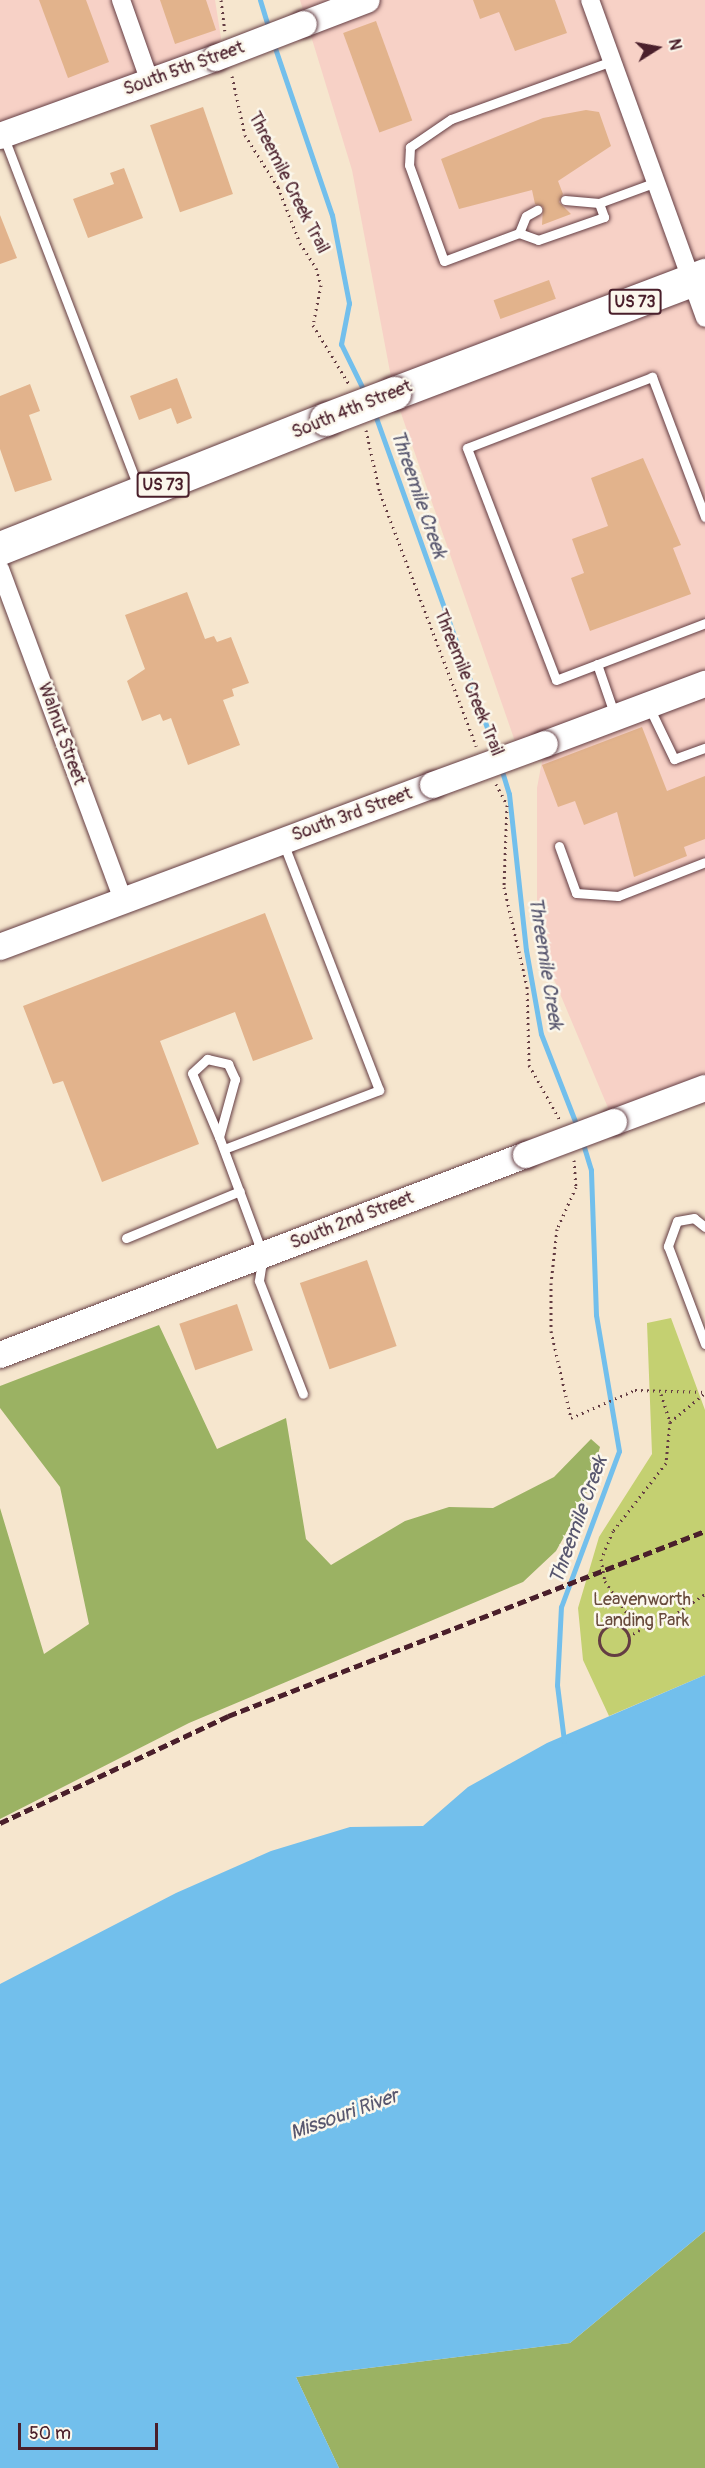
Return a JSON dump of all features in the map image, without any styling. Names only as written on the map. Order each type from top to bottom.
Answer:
[{"type":"highway","name":"South 4th Street","points":[[0,548],[142,494],[326,419],[698,278]]},
{"type":"street","points":[[121,0],[150,82]]},
{"type":"street","name":"South 5th Street","points":[[1,133],[225,57],[367,0]]},
{"type":"street","points":[[590,0],[656,182],[698,278],[705,318]]},
{"type":"street","name":"Walnut Street","points":[[0,569],[123,900]]},
{"type":"street","name":"South 3rd Street","points":[[0,947],[705,684]]},
{"type":"street","name":"South 2nd Street","points":[[0,1355],[705,1089]]},
{"type":"lane","points":[[599,203],[604,217],[538,240],[519,233],[444,261],[409,165],[410,147],[450,119],[612,61]]},
{"type":"lane","points":[[1,133],[142,494]]},
{"type":"lane","points":[[565,200],[599,203],[656,182]]},
{"type":"lane","points":[[519,233],[526,216],[537,210]]},
{"type":"lane","points":[[705,512],[652,377],[467,448],[556,680],[705,623]]},
{"type":"lane","points":[[597,664],[616,717]]},
{"type":"lane","points":[[648,705],[674,759],[705,748]]},
{"type":"lane","points":[[224,1149],[379,1090],[282,840]]},
{"type":"lane","points":[[559,846],[576,893],[618,896],[705,862]]},
{"type":"lane","points":[[219,1137],[235,1079],[228,1064],[207,1059],[192,1073],[264,1255],[260,1281],[303,1394]]},
{"type":"lane","points":[[126,1238],[240,1191]]},
{"type":"lane","points":[[705,1227],[694,1218],[677,1221],[668,1246],[705,1344]]},
{"type":"path","name":"Threemile Creek Trail","points":[[221,0],[225,57],[245,135],[278,187],[300,243],[316,268],[321,285],[313,325],[330,345],[351,390]]},
{"type":"path","name":"Threemile Creek Trail","points":[[364,423],[380,493],[478,748]]},
{"type":"path","name":"Threemile Creek Trail","points":[[492,777],[507,805],[504,887],[527,987],[529,1065],[563,1129]]},
{"type":"path","points":[[570,1149],[576,1187],[557,1229],[551,1331],[571,1418],[583,1410],[635,1390],[661,1394],[705,1392]]},
{"type":"path","points":[[670,1422],[705,1392]]},
{"type":"path","points":[[656,1620],[628,1615],[605,1581],[601,1559],[613,1531],[666,1463],[670,1422],[661,1394]]},
{"type":"path","points":[[628,1637],[610,1626],[599,1644],[617,1655],[628,1637],[656,1620],[687,1610],[705,1594]]},
{"type":"shaded area","points":[[0,0],[215,0],[221,38],[216,58],[0,136]]},
{"type":"shaded area","points":[[300,0],[705,0],[705,1088],[614,1122],[537,939],[537,788],[545,745],[519,753],[394,393],[352,170]]},
{"type":"green space","name":"Leavenworth Landing Park","points":[[671,1318],[705,1410],[705,1675],[609,1716],[583,1660],[578,1608],[599,1537],[652,1454],[647,1323]]},
{"type":"green space","points":[[159,1325],[217,1449],[286,1418],[306,1539],[331,1565],[405,1521],[449,1507],[493,1508],[554,1477],[591,1439],[600,1447],[584,1501],[556,1551],[523,1582],[189,1723],[0,1819],[0,1508],[44,1654],[89,1624],[60,1487],[0,1408],[0,1386]]},
{"type":"green space","points":[[705,2231],[705,2468],[339,2468],[296,2377],[570,2343]]},
{"type":"water","name":"Missouri River","points":[[705,1675],[705,2231],[570,2343],[296,2377],[339,2468],[0,2468],[0,1984],[176,1893],[271,1851],[350,1827],[423,1826],[468,1787],[547,1743]]},
{"type":"building","points":[[39,0],[86,0],[109,62],[68,78]]},
{"type":"building","points":[[160,0],[206,0],[216,30],[175,44]]},
{"type":"building","points":[[473,0],[555,0],[567,33],[515,51],[499,12],[480,19]]},
{"type":"building","points":[[376,21],[412,121],[379,133],[343,33]]},
{"type":"building","points":[[203,107],[233,194],[180,212],[150,125]]},
{"type":"building","points":[[586,110],[599,112],[611,146],[558,181],[563,194],[559,202],[571,214],[542,225],[543,207],[535,204],[532,190],[459,209],[441,159],[543,118]]},
{"type":"building","points":[[124,168],[143,218],[88,238],[73,199],[114,184],[110,173]]},
{"type":"building","points":[[0,215],[17,258],[0,264]]},
{"type":"building","points":[[549,280],[556,299],[500,319],[494,300]]},
{"type":"building","points":[[177,378],[192,418],[177,424],[171,408],[139,420],[130,396]]},
{"type":"building","points":[[30,384],[40,411],[29,415],[52,480],[15,492],[0,449],[0,396]]},
{"type":"building","points":[[643,458],[681,545],[673,548],[691,594],[590,631],[571,578],[584,573],[572,539],[608,526],[591,478]]},
{"type":"building","points":[[187,592],[205,639],[214,636],[217,642],[231,637],[249,683],[232,689],[234,696],[223,700],[240,745],[188,765],[171,718],[163,721],[160,714],[142,721],[127,681],[145,669],[125,615]]},
{"type":"building","points":[[642,727],[667,791],[705,776],[705,839],[684,847],[687,856],[634,877],[617,812],[584,825],[575,801],[558,807],[542,765]]},
{"type":"building","points":[[265,913],[313,1039],[253,1061],[235,1012],[160,1041],[199,1144],[102,1182],[63,1081],[53,1084],[23,1006]]},
{"type":"building","points":[[367,1260],[397,1346],[329,1369],[300,1283]]},
{"type":"building","points":[[237,1304],[253,1350],[195,1370],[179,1324]]},
{"type":"waterway","name":"Threemile Creek","points":[[260,0],[269,30]]},
{"type":"waterway","name":"Threemile Creek","points":[[274,45],[332,215],[349,303],[341,344],[365,393]]},
{"type":"waterway","name":"Threemile Creek","points":[[374,412],[496,753]]},
{"type":"waterway","name":"Threemile Creek","points":[[501,768],[509,794],[526,950],[541,1034],[578,1129]]},
{"type":"waterway","name":"Threemile Creek","points":[[564,1741],[557,1685],[561,1607],[619,1451],[596,1315],[591,1170],[582,1141]]},
{"type":"railway","points":[[0,1823],[228,1716],[705,1531]]}]
